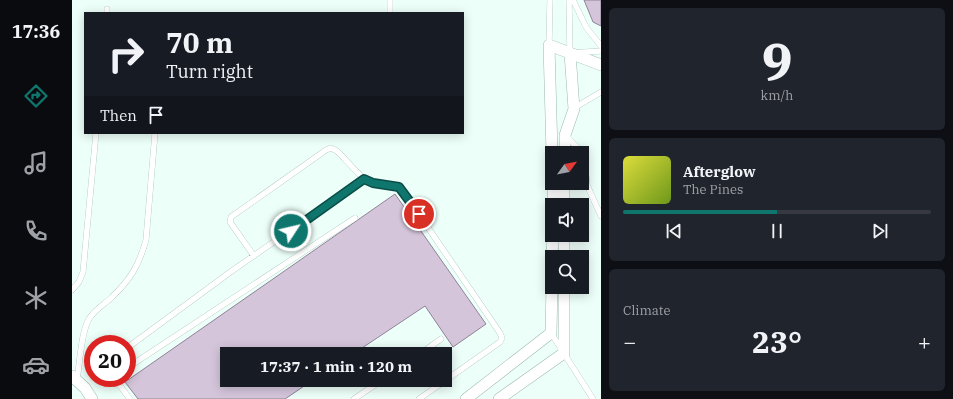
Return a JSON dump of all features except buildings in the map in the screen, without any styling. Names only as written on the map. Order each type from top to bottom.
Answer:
[{"type":"street","points":[[552,146],[549,45],[601,65]]},
{"type":"street","points":[[565,146],[565,135],[574,109],[570,53]]},
{"type":"street","points":[[466,399],[551,333],[552,294]]},
{"type":"street","points":[[499,399],[564,353],[564,294]]},
{"type":"street","points":[[74,378],[85,388],[92,399]]},
{"type":"lane","points":[[390,0],[390,12]]},
{"type":"lane","points":[[549,45],[550,0]]},
{"type":"lane","points":[[569,0],[570,53],[601,51]]},
{"type":"lane","points":[[573,0],[575,7],[586,27],[601,46]]},
{"type":"lane","points":[[574,109],[601,92]]},
{"type":"lane","points":[[72,290],[79,282],[83,272],[96,134]]},
{"type":"lane","points":[[74,378],[85,326],[90,317],[134,274],[142,254],[146,240],[155,134]]},
{"type":"lane","points":[[565,135],[584,154],[587,186],[601,216]]},
{"type":"lane","points":[[254,256],[230,222],[231,217],[331,148],[337,151],[364,179],[373,183],[401,188],[502,338],[500,342],[419,399]]},
{"type":"lane","points":[[136,341],[364,179]]},
{"type":"lane","points":[[136,362],[355,218]]},
{"type":"lane","points":[[551,333],[593,399]]},
{"type":"lane","points":[[430,347],[441,339]]},
{"type":"lane","points":[[121,387],[130,399]]},
{"type":"lane","points":[[358,398],[373,387]]},
{"type":"route","points":[[291,231],[364,179],[373,183],[401,188],[419,214]]}]
